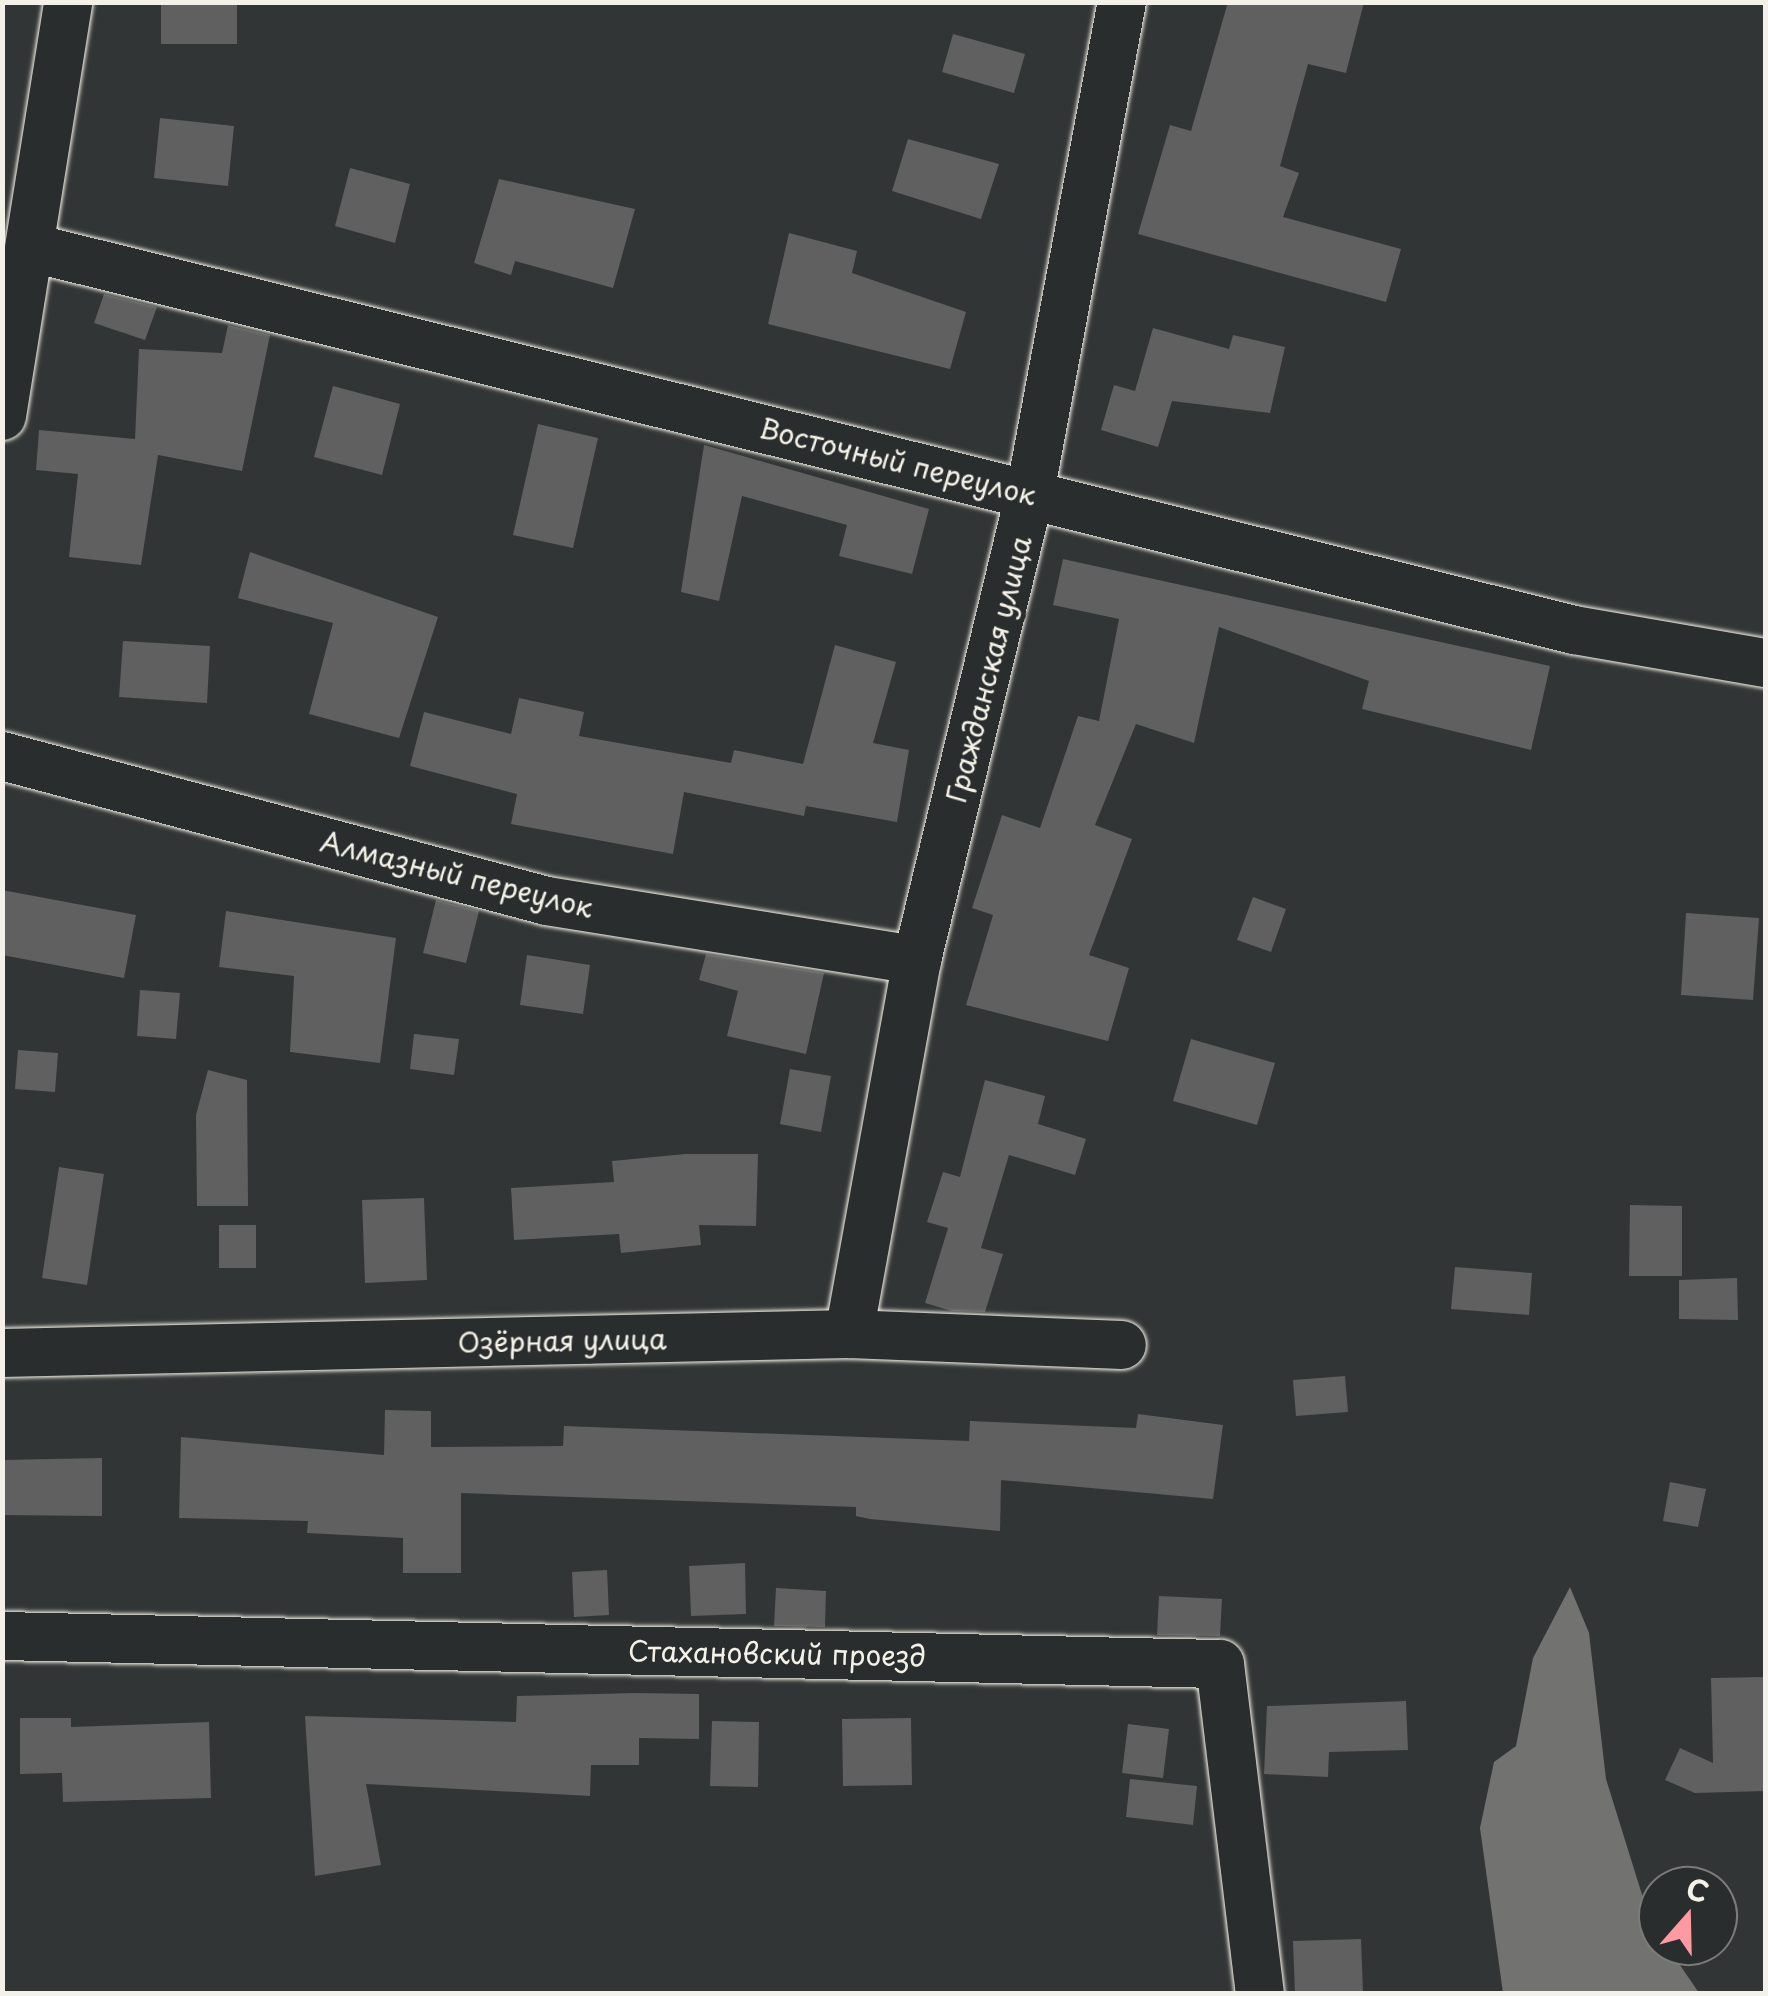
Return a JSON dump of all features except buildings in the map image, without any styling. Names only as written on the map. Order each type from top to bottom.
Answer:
[{"type":"street","points":[[2,416],[32,248],[68,2]]},
{"type":"street","name":"Гражданская улица","points":[[849,1334],[918,960],[1030,493],[1122,2]]},
{"type":"street","name":"Восточный переулок","points":[[32,248],[1574,630],[1766,663]]},
{"type":"street","name":"Алмазный переулок","points":[[2,756],[546,901],[918,960]]},
{"type":"street","name":"Озёрная улица","points":[[2,1353],[849,1334],[1122,1344]]},
{"type":"street","name":"Стахановский проезд","points":[[2,1636],[1220,1664],[1260,1994]]},
{"type":"shaded area","points":[[1570,1587],[1589,1633],[1606,1779],[1638,1882],[1638,1966],[1681,1966],[1699,1993],[1503,1993],[1480,1828],[1494,1762],[1516,1746],[1533,1658]]}]
